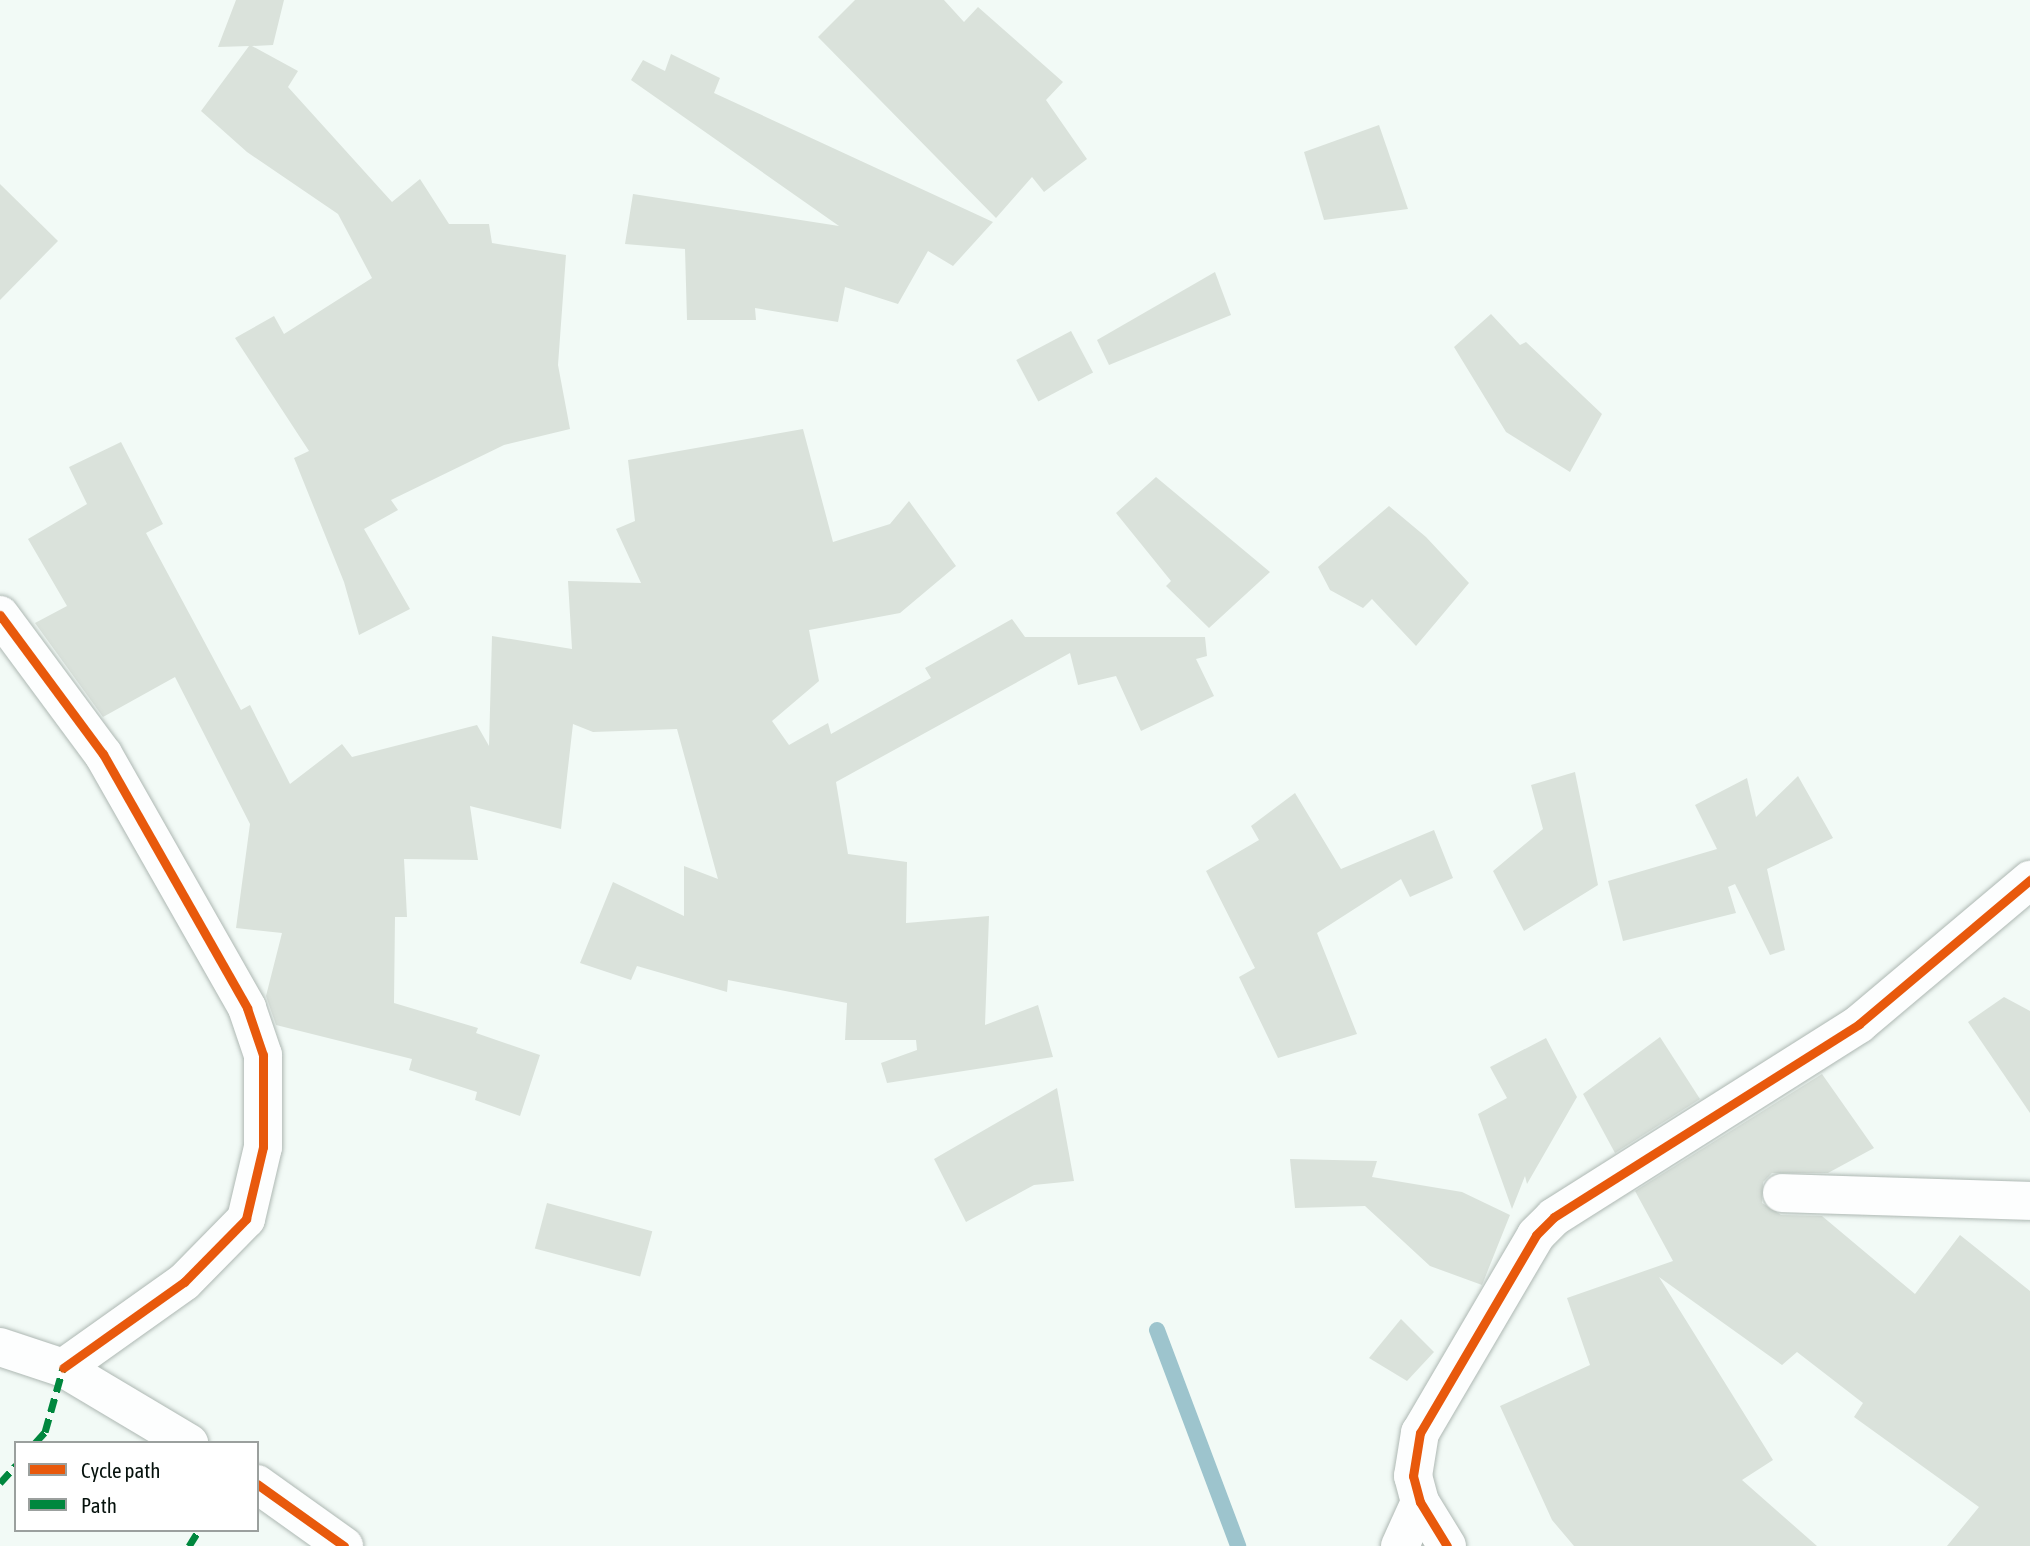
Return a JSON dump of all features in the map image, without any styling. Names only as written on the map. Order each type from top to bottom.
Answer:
[{"type":"street","points":[[0,615],[103,754],[247,1008],[264,1055],[262,1146],[246,1219],[184,1282],[63,1368]]},
{"type":"street","points":[[1447,1546],[1420,1503],[1413,1476],[1420,1433],[1536,1235],[1554,1217],[1859,1024],[2030,880]]},
{"type":"street","points":[[1782,1193],[2030,1201]]},
{"type":"street","points":[[0,1348],[63,1368],[186,1441]]},
{"type":"street","points":[[259,1484],[344,1546]]},
{"type":"street","points":[[1399,1546],[1420,1503]]},
{"type":"building","points":[[236,0],[284,0],[273,45],[252,46],[298,71],[288,87],[392,202],[420,179],[449,224],[489,224],[492,243],[566,255],[558,365],[570,429],[504,445],[391,500],[398,510],[364,529],[410,609],[359,635],[344,582],[294,458],[309,451],[235,338],[274,316],[284,334],[372,278],[338,214],[247,152],[201,111],[249,46],[218,47]]},
{"type":"building","points":[[855,0],[944,0],[964,22],[978,7],[1063,82],[1046,100],[1087,159],[1044,192],[1032,177],[996,218],[818,37]]},
{"type":"building","points":[[671,54],[720,78],[714,93],[993,222],[953,266],[928,251],[898,304],[845,287],[838,322],[755,308],[756,320],[687,320],[685,249],[625,244],[633,194],[839,226],[631,80],[643,60],[665,71]]},
{"type":"building","points":[[1379,125],[1408,209],[1324,220],[1304,152]]},
{"type":"building","points":[[0,184],[58,241],[0,300]]},
{"type":"building","points":[[1215,272],[1231,315],[1109,365],[1097,340]]},
{"type":"building","points":[[1491,314],[1520,345],[1526,342],[1602,414],[1570,472],[1506,432],[1454,347]]},
{"type":"building","points":[[1071,331],[1093,372],[1038,402],[1016,360]]},
{"type":"building","points":[[803,429],[833,542],[890,524],[909,501],[956,566],[900,613],[809,630],[819,681],[772,721],[789,745],[828,723],[831,734],[931,678],[925,668],[1012,619],[1025,637],[1205,637],[1207,656],[1196,659],[1214,696],[1141,731],[1116,676],[1078,685],[1070,653],[836,782],[848,854],[907,862],[906,923],[989,916],[985,1025],[1038,1005],[1053,1057],[887,1083],[881,1063],[917,1050],[916,1040],[845,1040],[847,1003],[728,980],[727,992],[637,966],[631,980],[580,963],[613,882],[684,916],[684,866],[718,879],[677,729],[593,732],[573,724],[561,829],[470,806],[478,860],[404,859],[407,917],[395,917],[394,1003],[478,1028],[476,1033],[540,1055],[520,1116],[475,1100],[477,1092],[409,1070],[412,1059],[276,1025],[266,996],[282,933],[236,928],[250,824],[175,677],[103,717],[35,623],[67,606],[28,539],[87,504],[69,467],[121,442],[163,524],[146,533],[241,710],[250,705],[290,784],[342,744],[352,757],[477,725],[489,746],[492,636],[572,649],[568,581],[641,583],[616,529],[635,521],[628,460]]},
{"type":"building","points":[[1156,477],[1270,572],[1209,628],[1166,586],[1171,581],[1116,513]]},
{"type":"building","points":[[1389,506],[1426,537],[1469,583],[1416,646],[1372,599],[1363,608],[1330,590],[1318,567]]},
{"type":"building","points":[[1575,772],[1598,885],[1524,931],[1493,871],[1543,829],[1531,785]]},
{"type":"building","points":[[1798,776],[1833,838],[1767,869],[1785,950],[1770,955],[1735,884],[1728,887],[1736,913],[1623,941],[1608,881],[1717,849],[1695,805],[1747,778],[1756,817]]},
{"type":"building","points":[[1295,793],[1341,869],[1434,830],[1453,878],[1410,897],[1401,879],[1317,933],[1357,1034],[1278,1058],[1239,977],[1255,968],[1206,871],[1259,840],[1251,826]]},
{"type":"building","points":[[2004,997],[2030,1011],[2030,1113],[1968,1022]]},
{"type":"building","points":[[1660,1037],[1700,1099],[1615,1153],[1583,1094]]},
{"type":"building","points":[[1546,1038],[1577,1097],[1527,1184],[1525,1176],[1512,1209],[1478,1114],[1507,1098],[1490,1067]]},
{"type":"building","points":[[1822,1074],[1874,1148],[1828,1173],[1772,1173],[1763,1182],[1762,1203],[1781,1215],[1822,1216],[1915,1294],[1960,1235],[2030,1291],[2030,1546],[1947,1546],[1979,1507],[1854,1417],[1863,1403],[1797,1352],[1782,1365],[1659,1277],[1773,1460],[1742,1480],[1817,1546],[1574,1546],[1552,1520],[1500,1406],[1590,1365],[1567,1298],[1673,1261],[1635,1191]]},
{"type":"building","points":[[1057,1088],[1074,1181],[1034,1185],[966,1222],[934,1159]]},
{"type":"building","points":[[1290,1159],[1377,1161],[1372,1177],[1462,1192],[1510,1215],[1482,1285],[1430,1266],[1365,1206],[1295,1208]]},
{"type":"building","points":[[547,1203],[652,1231],[640,1277],[535,1248]]},
{"type":"building","points":[[1401,1319],[1434,1352],[1407,1381],[1369,1358]]},
{"type":"waterway","points":[[1157,1330],[1238,1546]]},
{"type":"marked path","points":[[37,1441],[45,1432],[63,1368]]},
{"type":"marked path","points":[[0,1483],[14,1467]]},
{"type":"marked path","points":[[189,1546],[198,1532]]},
{"type":"cycle path","points":[[0,615],[103,754],[247,1008],[263,1055],[263,1147],[246,1219],[184,1282],[63,1368]]},
{"type":"cycle path","points":[[1447,1546],[1420,1502],[1413,1476],[1420,1433],[1536,1235],[1554,1217],[1859,1024],[2030,880]]},
{"type":"cycle path","points":[[259,1485],[344,1546]]}]
